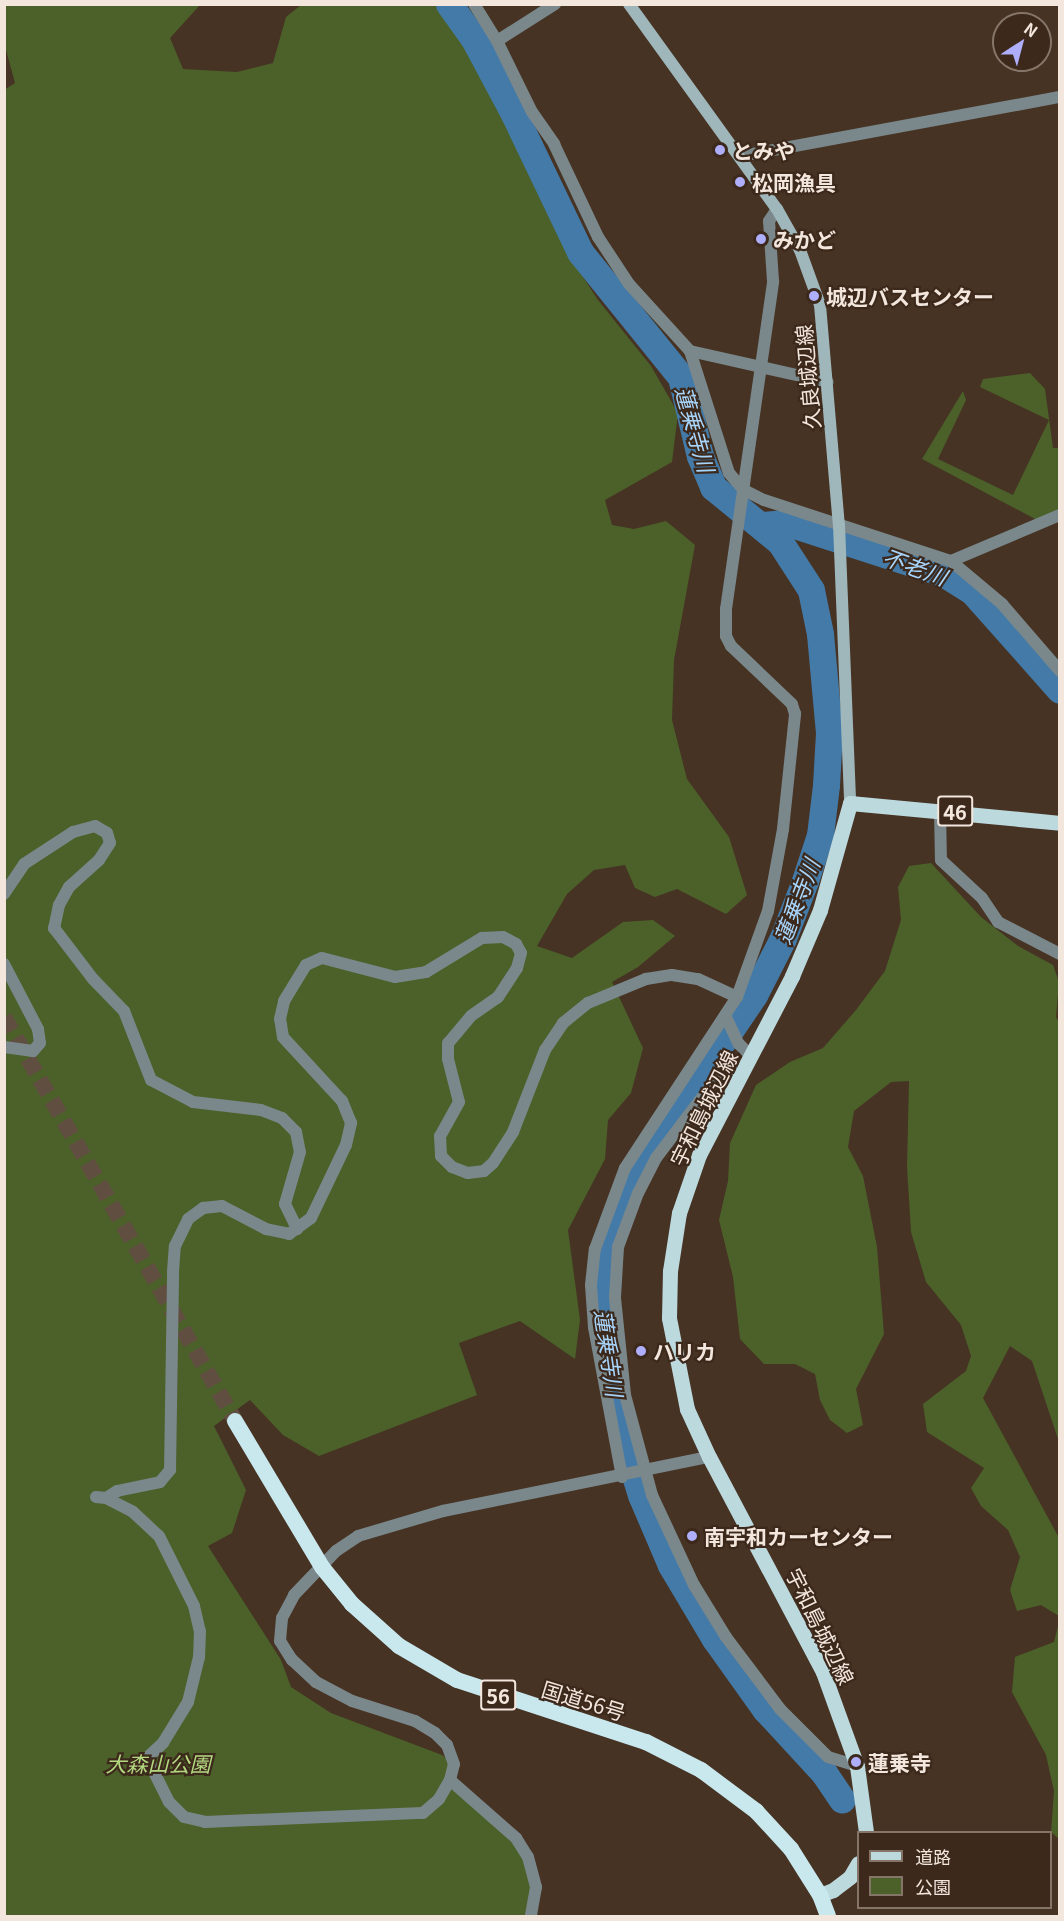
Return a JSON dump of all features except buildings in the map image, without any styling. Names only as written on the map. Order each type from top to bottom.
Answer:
[{"type":"highway","name":"国道56号","points":[[235,1421],[322,1567],[352,1604],[399,1646],[457,1680],[646,1742],[701,1770],[756,1811],[791,1849],[820,1894],[828,1917]]},
{"type":"main road","name":"久良城辺線","points":[[629,4],[741,156],[777,209],[800,250],[819,305],[828,382],[838,525],[850,804]]},
{"type":"main road","name":"46","points":[[850,804],[940,810],[1059,823]]},
{"type":"main road","name":"宇和島城辺線","points":[[850,804],[820,910],[792,976],[699,1155],[679,1213],[670,1271],[669,1318],[687,1408],[709,1457],[823,1672],[857,1767],[866,1831]]},
{"type":"main road","points":[[820,1894],[834,1890],[850,1877],[857,1865]]},
{"type":"street","points":[[474,4],[497,40],[532,112],[554,144],[598,237],[629,284],[690,351],[711,414],[716,441],[729,473],[744,490],[838,525],[951,561],[1002,604],[1059,670]]},
{"type":"street","points":[[497,40],[555,4]]},
{"type":"street","points":[[741,156],[1059,97]]},
{"type":"street","points":[[622,1477],[594,1327],[591,1285],[596,1249],[625,1168],[737,997],[768,911],[783,829],[795,714],[792,704],[731,646],[726,636],[727,598],[773,281],[770,221],[777,209]]},
{"type":"street","points":[[690,351],[761,365],[828,382]]},
{"type":"street","points":[[951,561],[1059,515]]},
{"type":"street","points":[[940,810],[941,860],[982,898],[998,922],[1059,954]]},
{"type":"street","points":[[4,894],[24,864],[73,832],[95,826],[107,833],[110,843],[99,860],[69,887],[59,905],[54,928],[93,979],[124,1011],[151,1080],[193,1102],[261,1110],[282,1118],[296,1132],[300,1152],[285,1204],[297,1229]]},
{"type":"street","points":[[709,1457],[622,1477],[531,1492],[358,1536],[294,1595],[282,1618],[280,1641],[292,1660],[316,1682],[352,1701],[415,1721],[435,1733],[447,1745],[454,1764],[450,1780],[439,1799],[423,1813],[205,1822],[184,1817],[169,1802],[147,1758],[163,1743],[188,1702],[199,1657],[200,1631],[194,1606],[159,1536],[133,1512],[101,1497],[117,1491],[160,1482],[170,1470],[173,1272],[175,1245],[188,1219],[203,1208],[222,1206],[267,1229],[289,1234],[311,1218],[322,1197],[351,1123],[342,1101],[283,1037],[280,1019],[284,1001],[306,965],[322,958],[394,978],[426,972],[482,938],[503,937],[516,944],[521,953],[518,968],[498,997],[471,1016],[448,1043],[448,1059],[459,1101],[440,1136],[441,1156],[452,1167],[468,1173],[484,1171],[493,1163],[513,1132],[545,1050],[563,1023],[588,1003],[646,979],[672,975],[698,979],[737,997]]},
{"type":"street","points":[[4,964],[38,1029],[40,1043],[33,1051],[4,1047]]},
{"type":"street","points":[[726,1017],[738,1043],[751,1056]]},
{"type":"street","points":[[742,1073],[730,1070],[716,1079],[656,1158],[638,1193],[618,1247],[615,1298],[625,1395],[652,1495],[694,1585],[726,1637],[780,1709],[820,1749],[843,1764],[857,1767]]},
{"type":"street","points":[[450,1780],[516,1838],[528,1857],[536,1887],[531,1917]]},
{"type":"green space","name":"大森山公園","points":[[5,5],[200,5],[170,38],[183,69],[237,72],[273,63],[286,17],[301,5],[434,5],[448,13],[491,77],[524,138],[570,257],[598,300],[651,366],[678,413],[672,462],[605,500],[612,525],[634,529],[666,521],[695,545],[674,660],[672,720],[687,779],[729,837],[747,895],[726,914],[677,889],[655,897],[635,888],[625,865],[594,870],[567,894],[537,946],[572,958],[623,922],[653,920],[675,936],[638,967],[612,982],[643,1048],[631,1093],[608,1120],[605,1159],[568,1230],[580,1320],[575,1359],[520,1321],[459,1343],[477,1395],[319,1456],[283,1435],[250,1400],[214,1426],[246,1490],[232,1533],[208,1546],[281,1660],[291,1687],[331,1713],[442,1755],[454,1764],[451,1780],[516,1838],[536,1887],[531,1916],[5,1916],[4,90],[15,83],[5,46]]},
{"type":"green space","points":[[1030,373],[1045,389],[1053,448],[1059,448],[1059,511],[1037,520],[922,459],[963,391],[966,400],[938,459],[1013,495],[1049,420],[980,387],[983,379]]},
{"type":"green space","points":[[931,863],[981,917],[1018,946],[1053,965],[1059,982],[1056,1017],[1060,1024],[1059,1442],[1032,1361],[1010,1346],[983,1398],[1059,1538],[1059,1616],[1041,1605],[1017,1611],[1010,1590],[1020,1557],[1008,1530],[981,1506],[971,1488],[984,1468],[927,1432],[923,1404],[966,1371],[971,1356],[961,1325],[926,1282],[911,1232],[907,1167],[909,1081],[891,1082],[854,1111],[848,1147],[863,1176],[877,1247],[884,1334],[856,1389],[863,1425],[847,1433],[830,1420],[820,1400],[815,1374],[795,1364],[764,1364],[740,1339],[733,1277],[719,1220],[728,1181],[730,1143],[756,1085],[790,1062],[823,1048],[856,1010],[885,971],[901,920],[898,887],[909,866]]},
{"type":"green space","points":[[1059,1622],[1059,1839],[1051,1831],[1054,1791],[1046,1755],[1012,1692],[1015,1657],[1054,1642]]},
{"type":"waterway","name":"蓮乗寺川","points":[[449,4],[474,39],[514,114],[580,252],[681,377],[700,456],[713,487],[780,542],[811,590],[820,634],[829,733],[820,835],[783,938],[754,995],[636,1169],[604,1252],[602,1289],[609,1359],[622,1434],[641,1495],[671,1565],[715,1639],[765,1709],[824,1773],[842,1800]]},
{"type":"waterway","name":"不老川","points":[[763,525],[788,523],[943,573],[972,591],[1060,690]]},
{"type":"tunnel","points":[[4,1017],[235,1421]]},
{"type":"place","name":"とみや","points":[[720,150]]},
{"type":"place","name":"松岡漁具","points":[[740,182]]},
{"type":"place","name":"みかど","points":[[761,239]]},
{"type":"place","name":"城辺バスセンター","points":[[814,296]]},
{"type":"place","name":"ハリカ","points":[[641,1351]]},
{"type":"place","name":"南宇和カーセンター","points":[[692,1536]]},
{"type":"place","name":"蓮乗寺","points":[[856,1762]]}]
